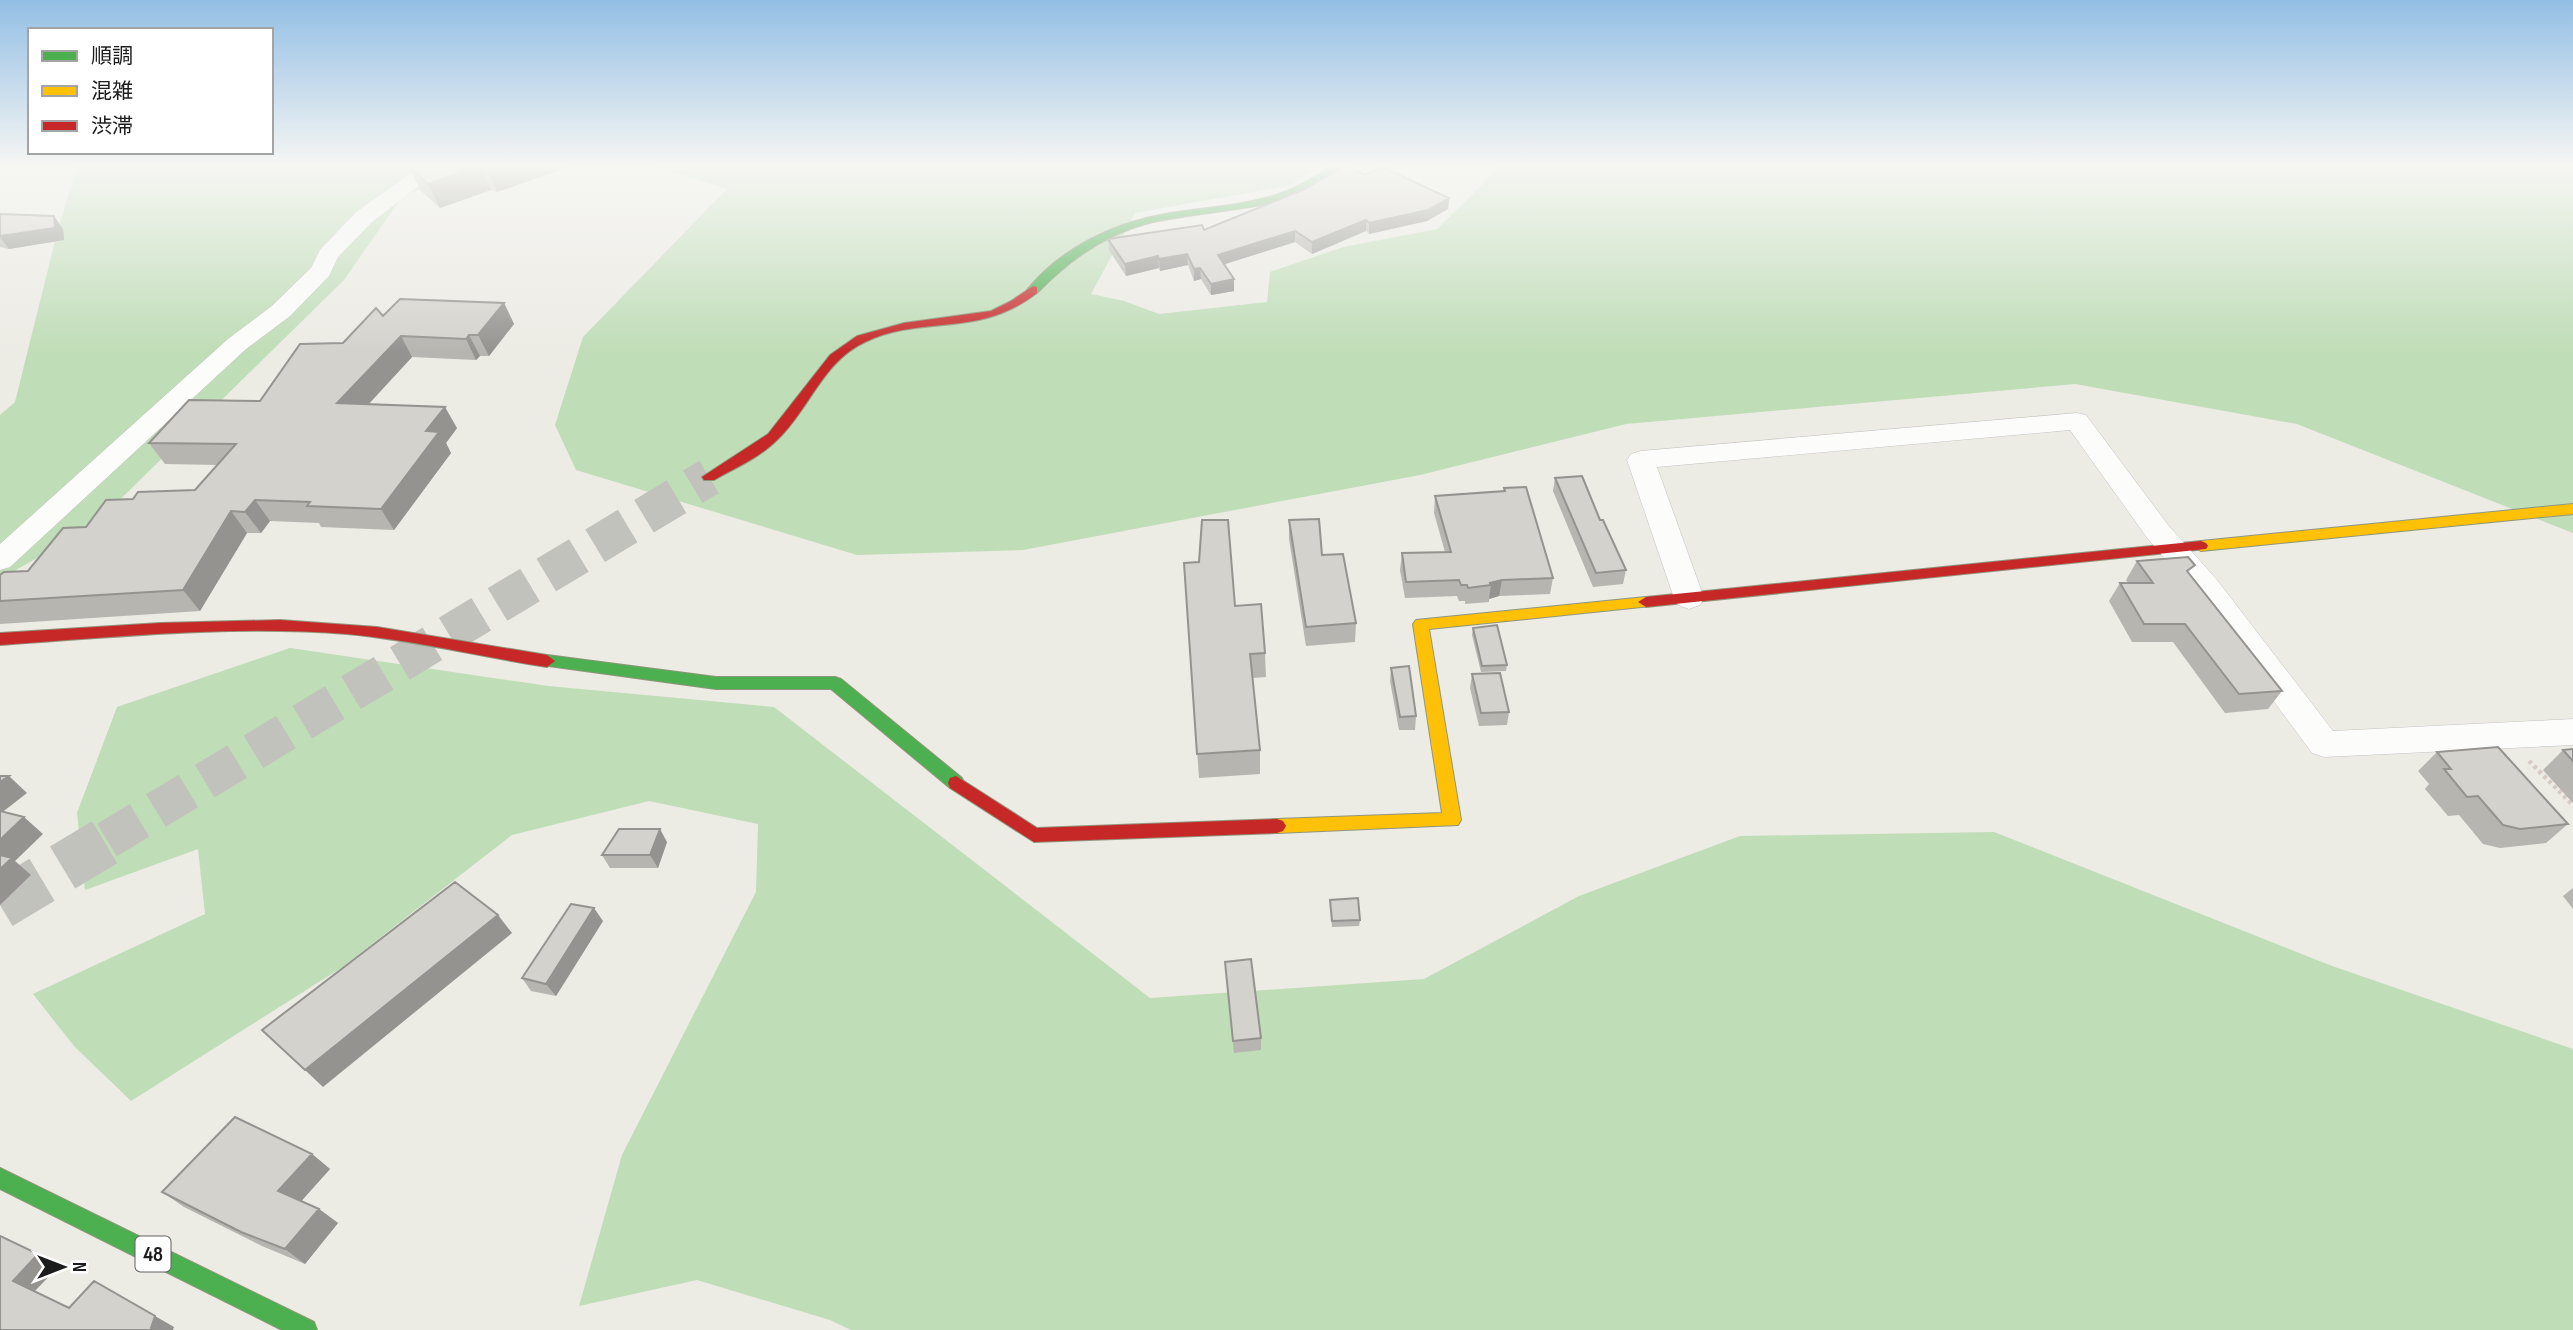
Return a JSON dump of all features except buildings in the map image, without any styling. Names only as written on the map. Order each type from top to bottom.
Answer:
[{"type":"street","points":[[0,560],[237,344],[281,312],[321,271],[328,255],[354,228]]},
{"type":"street","points":[[709,477],[772,438],[837,355],[860,339],[888,329],[972,318],[1004,310],[1024,299],[1056,266],[1096,241],[1125,228]]},
{"type":"street","points":[[1689,598],[1641,460],[2077,421],[2324,744],[2573,732]]},
{"type":"street","points":[[0,639],[180,627],[321,627],[426,639],[524,658],[716,683],[835,683],[893,735],[999,814],[1034,835],[1452,820],[1421,624],[2573,509]]},
{"type":"street","name":"48","points":[[0,1178],[306,1330]]},
{"type":"path","points":[[2504,736],[2573,805]]},
{"type":"green space","points":[[59,228],[380,228],[344,280],[92,527],[0,579],[0,415],[15,402]]},
{"type":"green space","points":[[689,228],[1127,228],[1091,294],[1124,301],[1159,314],[1267,302],[1270,272],[1343,247],[1438,228],[2573,228],[2573,533],[2297,424],[2075,384],[1626,424],[1420,475],[1023,550],[857,555],[576,470],[555,425],[583,337]]},
{"type":"green space","points":[[290,648],[548,686],[774,707],[1150,998],[1424,979],[1579,896],[1740,836],[1994,832],[2332,966],[2573,1049],[2573,1330],[851,1330],[830,1320],[697,1280],[579,1306],[622,1155],[756,892],[758,824],[649,801],[512,835],[341,968],[131,1101],[74,1046],[33,994],[205,914],[198,849],[85,890],[77,813],[117,707]]},
{"type":"tunnel","points":[[107,840],[709,477]]},
{"type":"tunnel","points":[[0,905],[110,839]]},
{"type":"traffic: fast","points":[[1033,290],[1054,269],[1078,252],[1122,228]]},
{"type":"traffic: fast","points":[[547,661],[716,683],[835,683],[956,783]]},
{"type":"traffic: fast","points":[[0,1178],[306,1330]]},
{"type":"traffic: slow","points":[[2201,546],[2573,509]]},
{"type":"traffic: slow","points":[[1277,826],[1452,820],[1421,624],[1646,602]]},
{"type":"traffic: jam","points":[[709,477],[751,454],[773,437],[823,370],[847,347],[882,332],[973,319],[995,313],[1015,304],[1033,290]]},
{"type":"traffic: jam","points":[[1646,602],[2201,546]]},
{"type":"traffic: jam","points":[[0,639],[200,627],[320,627],[406,636],[547,661]]},
{"type":"traffic: jam","points":[[956,783],[1034,835],[1277,826]]}]
